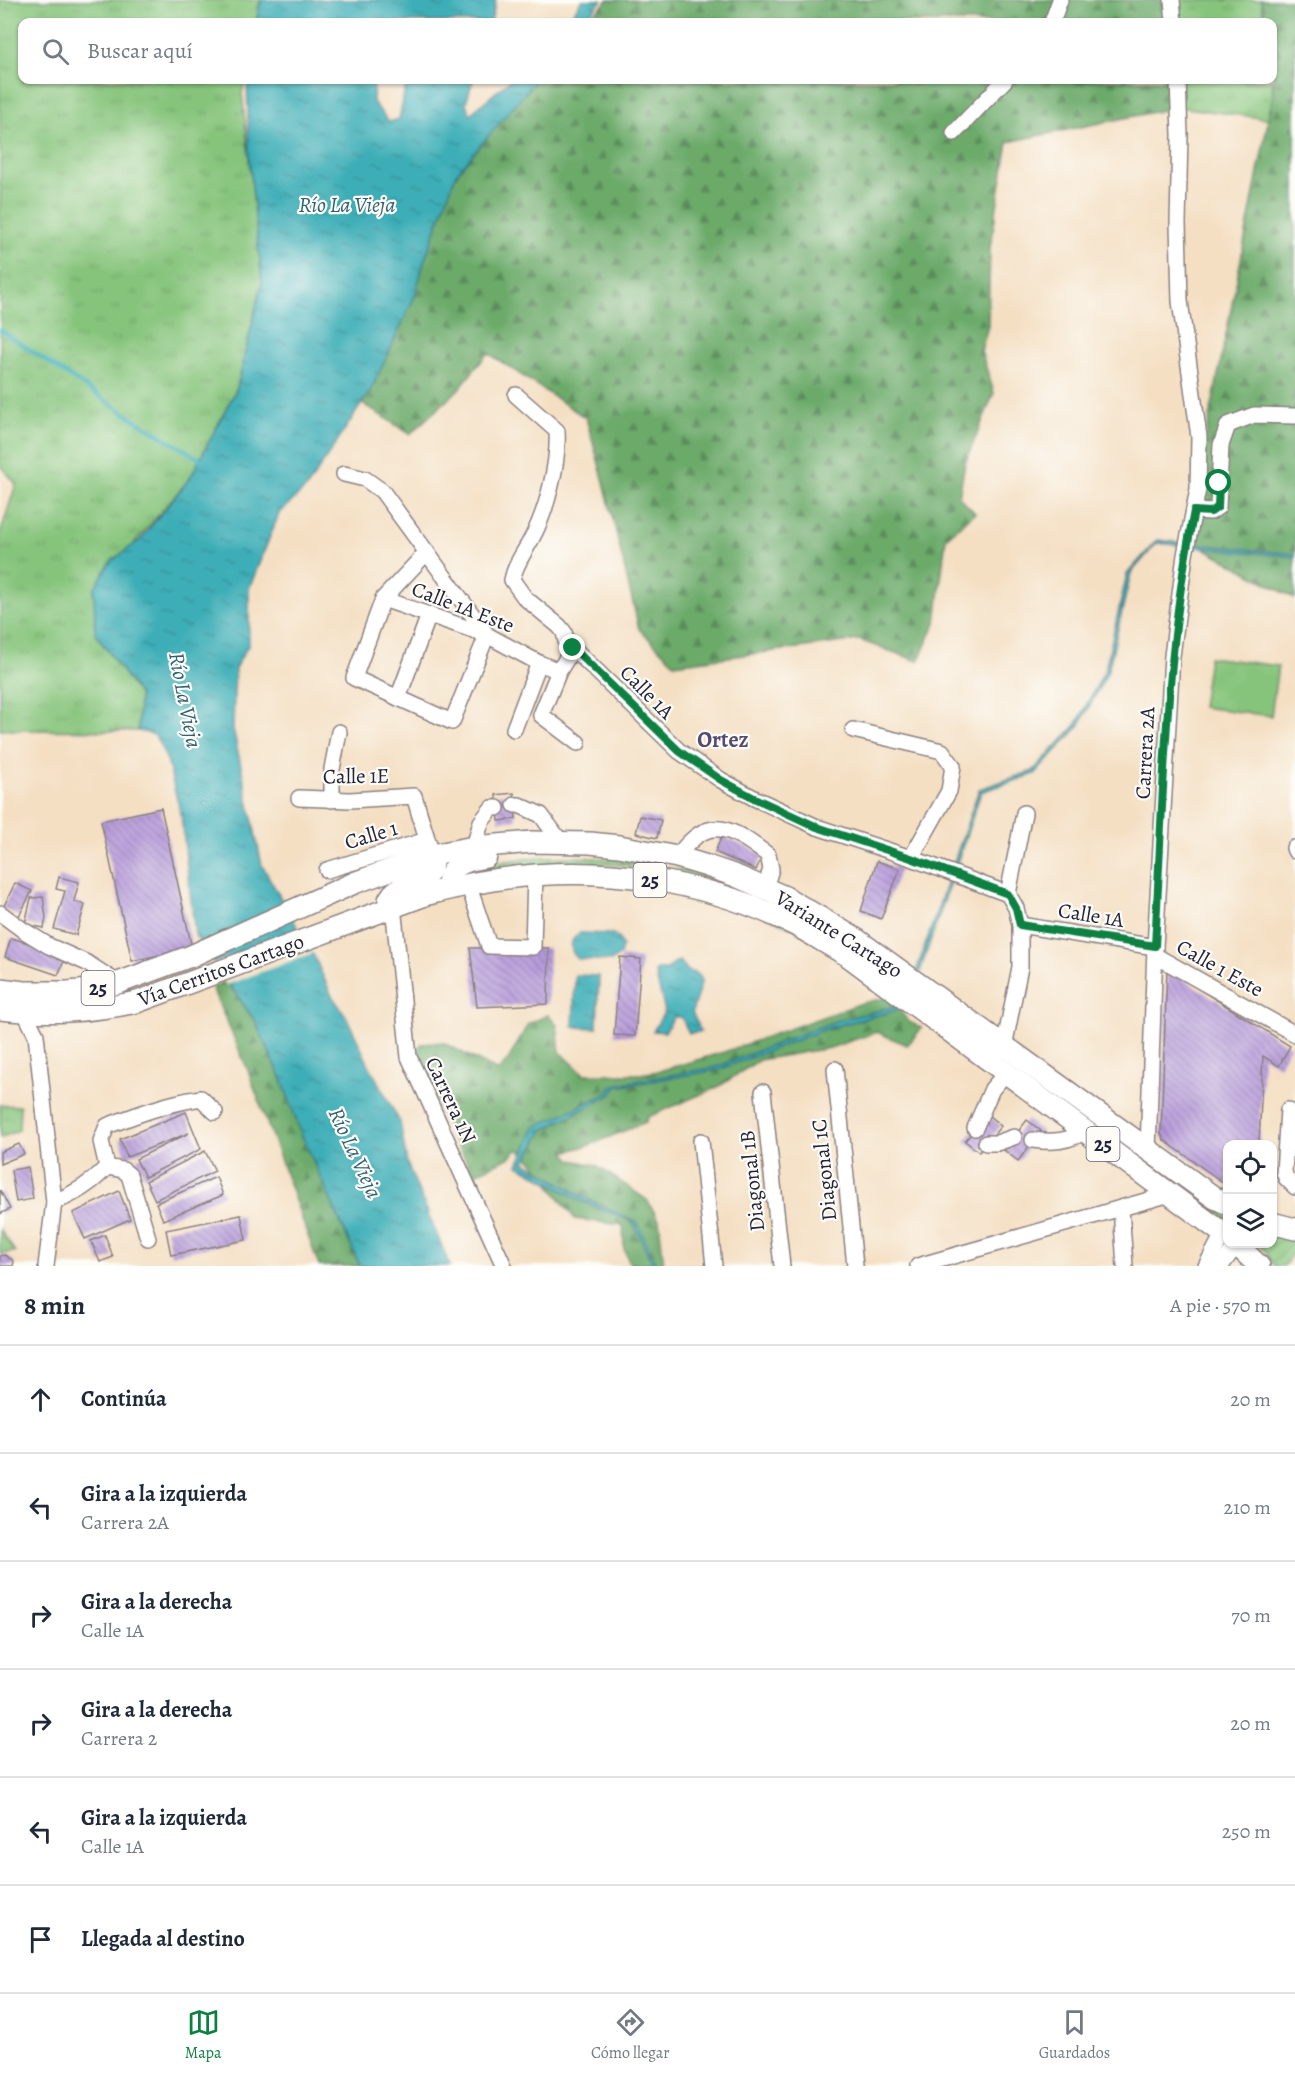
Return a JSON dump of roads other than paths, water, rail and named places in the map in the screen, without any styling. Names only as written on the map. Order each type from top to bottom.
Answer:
[{"type":"highway","name":"Variante Cartago","points":[[354,883],[429,847],[561,842],[619,846],[676,857],[765,888],[830,923],[1006,1073],[1223,1234]]},
{"type":"highway","points":[[458,887],[452,872],[462,862],[487,857],[503,844]]},
{"type":"highway","points":[[381,911],[395,891],[422,880],[427,875],[432,866],[429,847]]},
{"type":"highway","name":"Variante Cartago","points":[[381,911],[458,887],[536,875],[575,873],[624,876],[683,886],[730,899],[767,913],[901,983]]},
{"type":"highway","name":"Vía Cerritos Cartago","points":[[0,989],[68,992],[90,990],[118,983],[191,956],[354,883]]},
{"type":"highway","name":"Vía Cerritos Cartago","points":[[0,1009],[55,1013],[96,1010],[137,1002],[381,911]]},
{"type":"highway","name":"Variante Cartago","points":[[920,998],[1004,1047],[1223,1202]]},
{"type":"highway","points":[[1277,1224],[1295,1229]]},
{"type":"highway","name":"Variante Cartago","points":[[1240,1248],[1259,1266]]},
{"type":"street","points":[[1053,18],[1060,0]]},
{"type":"street","points":[[1172,0],[1174,18]]},
{"type":"street","points":[[954,133],[1001,84]]},
{"type":"street","name":"Carrera 2A","points":[[1148,1150],[1155,951],[1172,656],[1185,555],[1198,489],[1199,437],[1180,301],[1178,84]]},
{"type":"street","name":"Calle 1A","points":[[516,395],[557,431],[558,445],[548,493],[533,537],[514,569],[512,580],[525,598],[559,626],[564,632],[566,642],[679,751],[721,780],[817,827],[911,858],[1008,894]]},
{"type":"street","points":[[1192,517],[1211,512],[1218,507],[1221,445],[1228,425],[1254,415],[1295,416]]},
{"type":"street","points":[[344,474],[364,479],[382,491],[427,552],[487,635],[452,722],[354,678],[383,599],[427,552]]},
{"type":"street","name":"Calle 1A Este","points":[[383,599],[487,635],[559,671]]},
{"type":"street","points":[[398,698],[429,615]]},
{"type":"street","points":[[573,648],[559,671],[541,715],[578,742]]},
{"type":"street","points":[[514,729],[539,663]]},
{"type":"street","points":[[853,730],[942,751],[953,766],[949,791],[911,858]]},
{"type":"street","points":[[332,800],[332,768],[339,732]]},
{"type":"street","name":"Calle 1E","points":[[299,798],[332,800],[414,796],[429,847]]},
{"type":"street","points":[[515,805],[541,815],[561,842]]},
{"type":"street","points":[[474,847],[481,822],[492,808],[497,808]]},
{"type":"street","points":[[1004,1047],[1020,968],[1020,925],[1016,908],[1008,894],[1024,813]]},
{"type":"street","points":[[676,857],[689,841],[709,828],[732,831],[768,855],[771,869],[765,888]]},
{"type":"street","name":"Calle 1","points":[[327,870],[429,847]]},
{"type":"street","points":[[458,887],[489,946],[532,947],[536,875]]},
{"type":"street","name":"Carrera 1N","points":[[381,911],[409,1058],[504,1266]]},
{"type":"street","points":[[0,913],[23,930],[50,946],[87,963],[118,983]]},
{"type":"street","name":"Calle 1A","points":[[1020,925],[1155,951]]},
{"type":"street","name":"Calle 1 Este","points":[[1155,951],[1295,1034]]},
{"type":"street","points":[[24,1011],[36,1035],[54,1202],[46,1266]]},
{"type":"street","points":[[36,1035],[55,1013]]},
{"type":"street","name":"Diagonal 1C","points":[[835,1069],[855,1266]]},
{"type":"street","points":[[975,1128],[992,1089],[1006,1073]]},
{"type":"street","name":"Diagonal 1B","points":[[763,1092],[782,1266]]},
{"type":"street","points":[[107,1167],[100,1141],[107,1126],[156,1107],[193,1099],[201,1098],[215,1112]]},
{"type":"street","points":[[1288,1110],[1284,1172],[1286,1178],[1295,1187]]},
{"type":"street","points":[[1033,1140],[1070,1140],[1086,1131]]},
{"type":"street","points":[[986,1143],[997,1143],[1014,1137]]},
{"type":"street","points":[[701,1141],[714,1266]]},
{"type":"street","points":[[54,1202],[71,1196],[94,1180],[107,1167]]},
{"type":"street","points":[[107,1167],[123,1170],[129,1175],[148,1238]]},
{"type":"street","points":[[918,1266],[1170,1194]]},
{"type":"street","points":[[1121,1208],[1125,1266]]},
{"type":"street","points":[[1206,1266],[1223,1248]]},
{"type":"street","points":[[1221,1266],[1228,1248]]},
{"type":"street","points":[[970,1251],[975,1266]]},
{"type":"water","points":[[261,0],[496,0],[492,18],[257,18]]},
{"type":"water","points":[[582,0],[602,0],[586,18],[570,18]]},
{"type":"water","name":"Río La Vieja","points":[[247,84],[374,84],[373,102],[389,122],[399,119],[406,84],[472,84],[466,103],[470,114],[505,84],[533,84],[456,174],[424,262],[415,296],[372,388],[308,486],[279,514],[249,589],[249,644],[235,668],[233,728],[262,865],[315,958],[332,996],[346,1016],[400,1122],[407,1163],[450,1266],[360,1266],[300,1131],[282,1079],[255,1021],[195,935],[181,815],[167,760],[155,735],[138,731],[139,695],[95,633],[94,589],[110,562],[140,540],[190,478],[237,388],[262,282],[249,158]]},
{"type":"water","points":[[1157,540],[1295,554],[1295,557],[1157,543],[1131,573],[1108,671],[1079,726],[1035,774],[981,792],[910,1001],[905,1008],[826,1029],[718,1070],[616,1087],[611,1095],[543,1130],[525,1162],[585,1198],[637,1222],[657,1266],[654,1266],[633,1222],[581,1201],[518,1165],[535,1127],[608,1093],[613,1085],[716,1067],[835,1021],[902,1005],[907,998],[979,789],[1033,771],[1076,725],[1105,670],[1127,574]]},
{"type":"water","points":[[579,933],[613,934],[618,937],[622,946],[620,955],[612,961],[578,959],[571,946],[573,939]]},
{"type":"water","points":[[680,961],[688,971],[697,974],[702,980],[692,1012],[701,1032],[689,1033],[681,1017],[674,1017],[665,1032],[653,1031],[665,1011],[655,972],[667,970]]},
{"type":"water","points":[[575,975],[599,976],[597,1028],[573,1027]]},
{"type":"waterway","points":[[0,330],[135,420],[205,462]]},
{"type":"district","name":"Ortez","points":[[723,740]]}]
